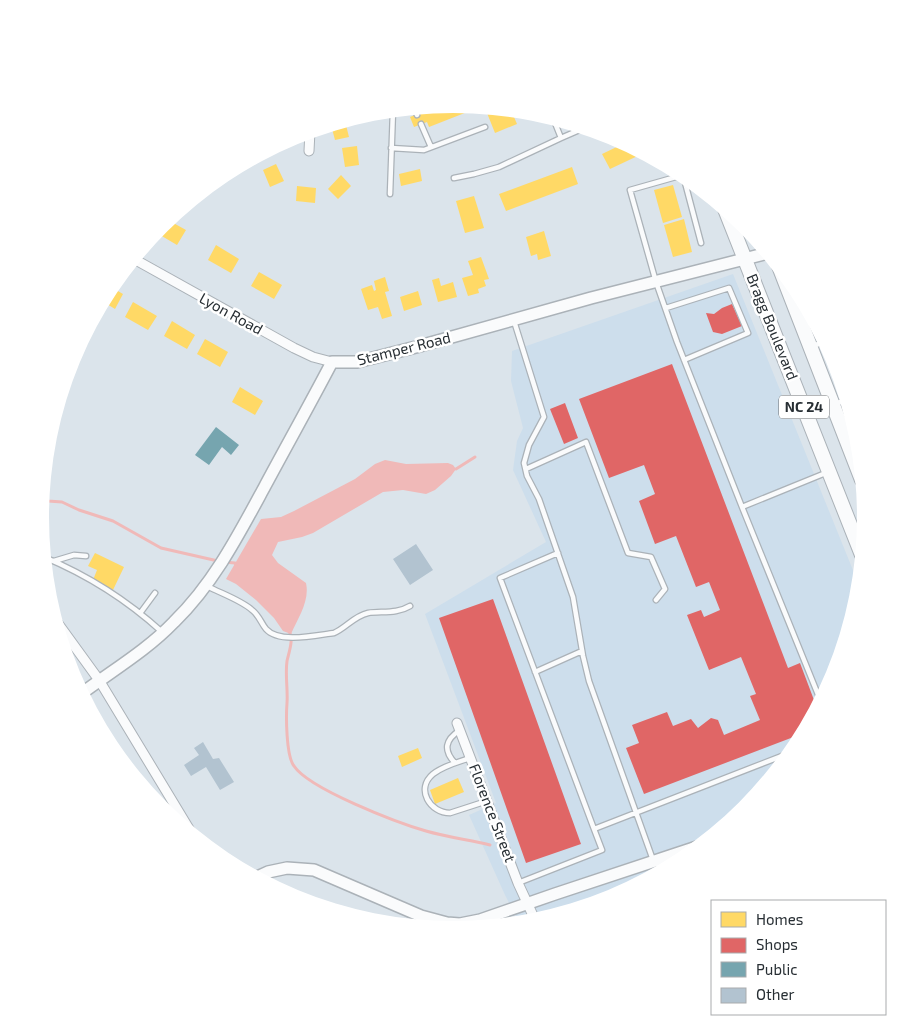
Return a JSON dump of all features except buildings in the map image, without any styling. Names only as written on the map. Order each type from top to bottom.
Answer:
[{"type":"main road","name":"Bragg Boulevard","points":[[732,226],[856,540]]},
{"type":"main road","name":"Bragg Boulevard","points":[[788,292],[833,405],[845,423]]},
{"type":"street","points":[[309,151],[310,140]]},
{"type":"street","name":"Stamper Road","points":[[332,362],[357,362],[416,348],[513,320],[760,255]]},
{"type":"street","name":"Lyon Road","points":[[140,262],[294,348],[312,357],[332,362]]},
{"type":"street","points":[[87,689],[130,661],[163,633],[206,586],[233,545],[332,362]]},
{"type":"street","points":[[67,636],[99,680],[182,817]]},
{"type":"street","name":"Florence Street","points":[[458,727],[518,883],[532,914]]},
{"type":"street","points":[[477,921],[680,853]]},
{"type":"street","points":[[263,874],[288,868],[314,870],[421,916],[442,922]]},
{"type":"lane","points":[[390,194],[393,118]]},
{"type":"lane","points":[[421,124],[431,147]]},
{"type":"lane","points":[[391,148],[424,150],[485,127]]},
{"type":"lane","points":[[556,127],[561,138]]},
{"type":"lane","points":[[454,178],[499,167],[574,132]]},
{"type":"lane","points":[[673,178],[630,190],[656,282],[684,360],[817,693]]},
{"type":"lane","points":[[686,187],[701,243]]},
{"type":"lane","points":[[666,308],[729,288],[748,333],[684,360]]},
{"type":"lane","points":[[513,320],[544,417],[529,445],[524,463],[527,476],[539,499],[573,597],[589,681],[636,812],[658,866]]},
{"type":"lane","points":[[810,347],[818,344]]},
{"type":"lane","points":[[833,405],[840,402]]},
{"type":"lane","points":[[526,469],[586,442],[628,553],[651,557],[665,589],[656,600]]},
{"type":"lane","points":[[742,507],[830,472]]},
{"type":"lane","points":[[518,883],[602,850],[500,578],[558,553]]},
{"type":"lane","points":[[54,561],[74,555],[86,556]]},
{"type":"lane","points":[[54,561],[124,600],[141,612],[163,633]]},
{"type":"lane","points":[[206,586],[252,609],[266,629],[276,634],[297,638],[334,633],[340,631],[358,616],[403,610],[410,606]]},
{"type":"lane","points":[[141,612],[156,593]]},
{"type":"lane","points":[[535,672],[582,651]]},
{"type":"lane","points":[[455,763],[447,750],[448,744],[458,727]]},
{"type":"lane","points":[[594,829],[779,757]]},
{"type":"lane","points":[[470,758],[440,769],[431,776],[426,784],[426,798],[436,811],[450,813],[487,801]]},
{"type":"shaded area","points":[[733,274],[854,572],[836,647],[816,696],[803,720],[774,764],[739,803],[720,821],[678,854],[632,880],[608,891],[558,908],[516,916],[469,815],[496,803],[425,614],[546,542],[513,470],[517,441],[523,428],[511,381],[512,351]]},
{"type":"shaded area","points":[[385,460],[406,464],[448,463],[456,469],[435,490],[426,494],[403,490],[383,492],[313,533],[278,542],[272,555],[278,563],[306,583],[307,590],[303,609],[291,634],[283,631],[274,618],[256,600],[236,584],[226,579],[261,519],[281,517],[294,511],[355,479],[375,464]]},
{"type":"waterway","points":[[456,469],[475,457]]},
{"type":"waterway","points":[[50,501],[62,502],[79,510],[113,521],[161,548],[218,561]]},
{"type":"waterway","points":[[224,562],[235,563],[236,566]]},
{"type":"waterway","points":[[289,631],[291,642],[286,666],[287,726],[289,754],[294,766],[317,785],[376,813],[426,831],[490,845]]}]
